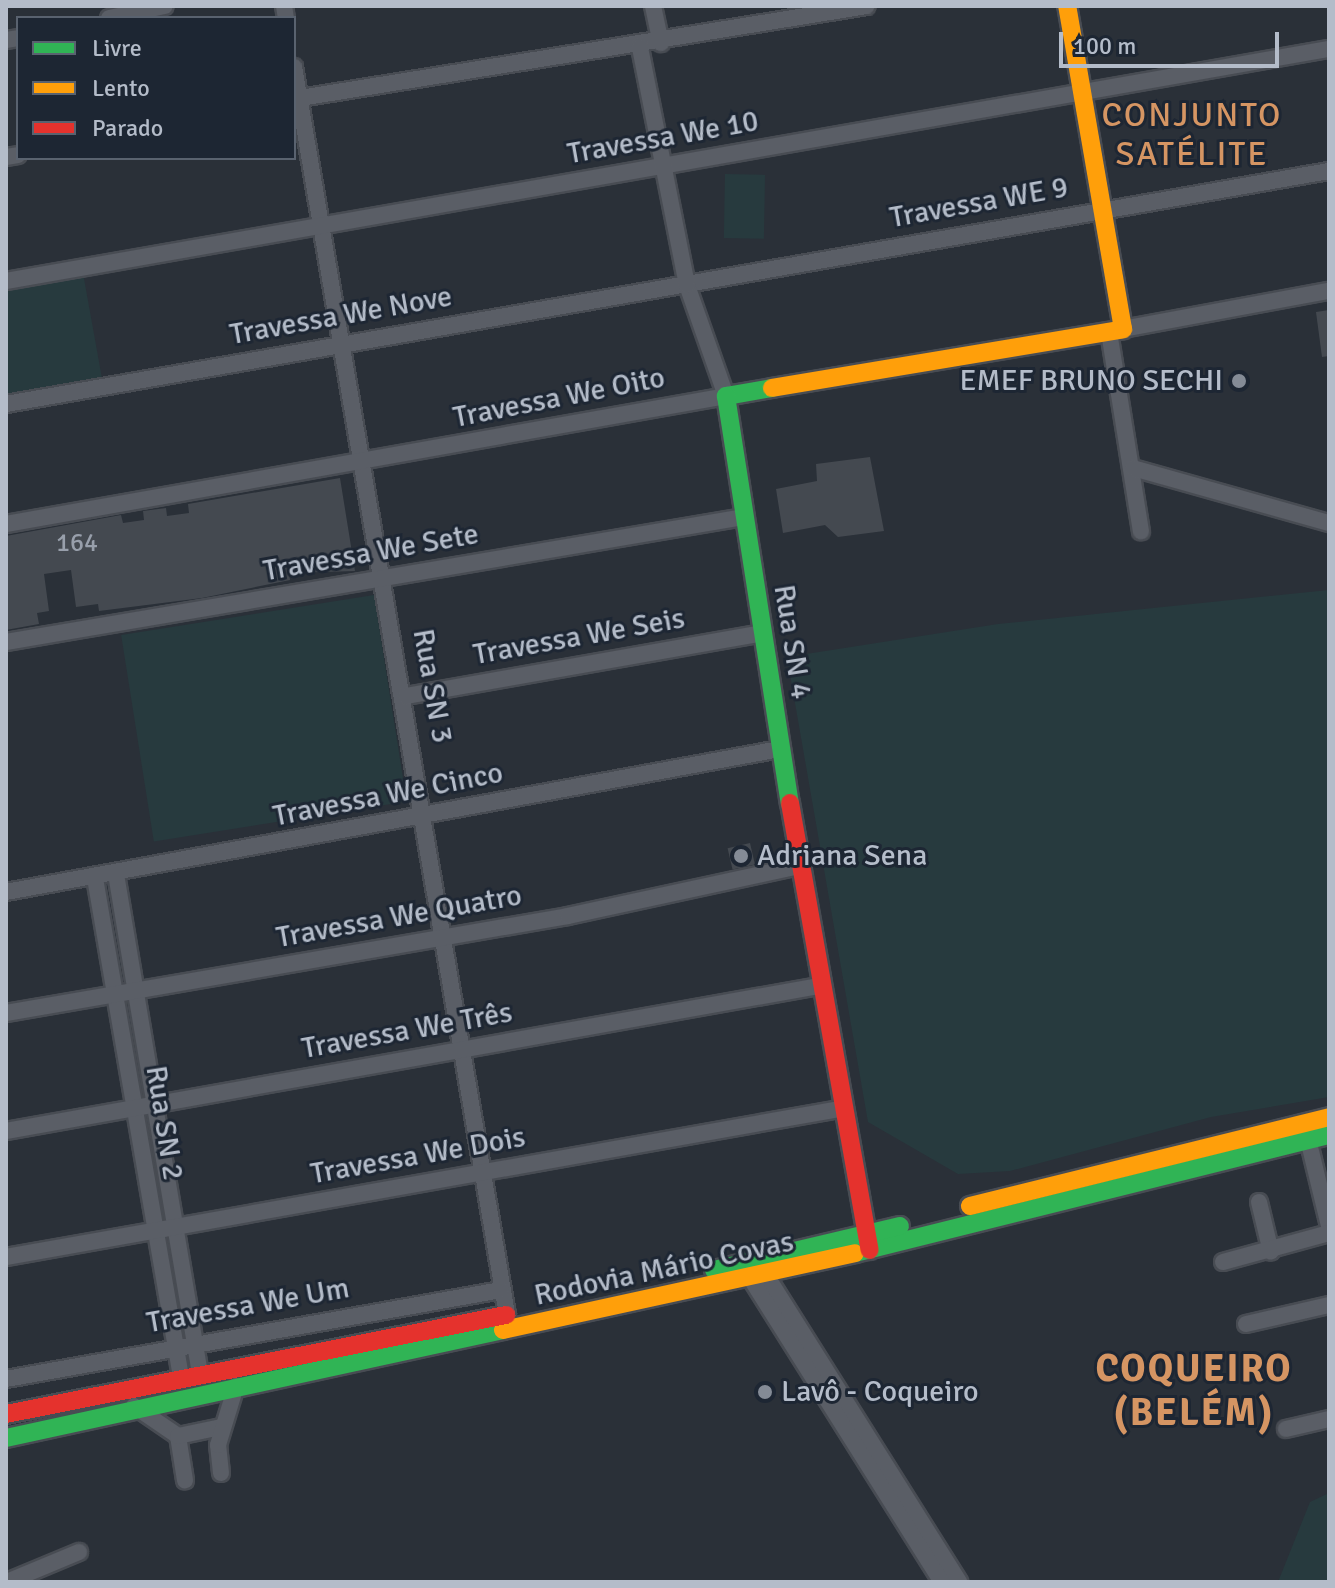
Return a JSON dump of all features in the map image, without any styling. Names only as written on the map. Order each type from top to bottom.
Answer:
[{"type":"main road","points":[[1067,6],[1102,209],[1116,331]]},
{"type":"main road","name":"Travessa We Oito","points":[[726,396],[1116,331]]},
{"type":"main road","name":"Rua SN 4","points":[[726,396],[818,986],[839,1109],[869,1243]]},
{"type":"main road","name":"Rodovia Mário Covas","points":[[6,1438],[132,1405],[759,1277],[1169,1152],[1329,1117]]},
{"type":"main road","name":"Rodovia Mário Covas","points":[[6,1414],[869,1243],[1329,1135]]},
{"type":"street","points":[[118,16],[165,6]]},
{"type":"street","points":[[653,6],[661,43]]},
{"type":"street","points":[[296,99],[640,47],[867,6]]},
{"type":"street","name":"Rua SN 4","points":[[640,47],[661,167],[687,285],[726,396]]},
{"type":"street","name":"Travessa We 10","points":[[6,281],[1329,49]]},
{"type":"street","name":"Rua SN 3","points":[[296,99],[322,227],[361,464],[427,813],[438,938],[507,1315]]},
{"type":"street","name":"Travessa WE 9","points":[[687,285],[1329,171]]},
{"type":"street","name":"Travessa We Nove","points":[[6,404],[341,343],[687,285]]},
{"type":"street","points":[[1141,531],[1116,331],[1329,291]]},
{"type":"street","name":"Travessa We Oito","points":[[6,524],[361,464],[726,396]]},
{"type":"street","points":[[1133,468],[1329,523]]},
{"type":"street","name":"Travessa We Sete","points":[[6,642],[744,517]]},
{"type":"street","name":"Travessa We Seis","points":[[406,696],[762,633]]},
{"type":"street","name":"Travessa We Cinco","points":[[6,892],[95,878],[427,813],[780,749]]},
{"type":"street","name":"Travessa We Quatro","points":[[6,1013],[438,938],[799,866]]},
{"type":"street","name":"Rua SN 2","points":[[116,874],[200,1374]]},
{"type":"street","name":"Rua SN 2","points":[[95,878],[132,1108],[181,1377]]},
{"type":"street","name":"Travessa We Três","points":[[6,1131],[818,986]]},
{"type":"street","name":"Travessa We Dois","points":[[6,1257],[839,1109]]},
{"type":"street","points":[[1308,1139],[1329,1226]]},
{"type":"street","points":[[1259,1202],[1271,1252]]},
{"type":"street","points":[[1223,1262],[1271,1252],[1329,1233]]},
{"type":"street","points":[[759,1277],[856,1434],[942,1582]]},
{"type":"street","name":"Travessa We Um","points":[[6,1379],[501,1290]]},
{"type":"street","points":[[1246,1324],[1329,1305]]},
{"type":"street","points":[[221,1473],[221,1427],[236,1386]]},
{"type":"street","points":[[132,1405],[178,1436],[221,1427]]},
{"type":"street","points":[[1286,1429],[1329,1419]]},
{"type":"street","points":[[856,1434],[959,1582]]},
{"type":"street","points":[[178,1436],[185,1480]]},
{"type":"street","points":[[7,1582],[79,1552]]},
{"type":"green space","points":[[725,174],[765,175],[764,239],[724,238]]},
{"type":"green space","points":[[83,273],[103,384],[6,401],[6,286]]},
{"type":"green space","points":[[1329,590],[1329,1097],[1211,1117],[1010,1171],[958,1174],[868,1122],[787,657],[998,624]]},
{"type":"green space","points":[[374,595],[407,801],[154,841],[121,635]]},
{"type":"green space","points":[[1329,1493],[1329,1582],[1278,1582],[1310,1502]]},
{"type":"building","points":[[1329,310],[1329,356],[1322,357],[1316,312]]},
{"type":"building","points":[[870,457],[884,531],[838,537],[825,525],[783,533],[776,489],[817,481],[816,464]]},
{"type":"building","points":[[340,478],[355,571],[289,573],[290,580],[202,598],[99,611],[98,604],[76,607],[71,570],[44,574],[49,611],[37,613],[39,624],[6,630],[6,536],[121,515],[123,523],[144,520],[143,511],[166,508],[167,516],[189,513],[188,504]]},
{"type":"building","name":"Adriana Sena","points":[[750,843],[755,864],[733,870],[728,848]]},
{"type":"traffic: fast","points":[[772,388],[726,396],[790,803]]},
{"type":"traffic: fast","points":[[855,1253],[1329,1135]]},
{"type":"traffic: fast","points":[[714,1270],[900,1226]]},
{"type":"traffic: fast","points":[[6,1438],[503,1330]]},
{"type":"traffic: slow","points":[[772,388],[1123,329],[1067,6]]},
{"type":"traffic: slow","points":[[970,1206],[1329,1117]]},
{"type":"traffic: slow","points":[[503,1330],[855,1253]]},
{"type":"traffic: jam","points":[[790,803],[870,1250]]},
{"type":"traffic: jam","points":[[6,1414],[506,1315]]},
{"type":"place","name":"EMEF BRUNO SECHI","points":[[1239,381]]},
{"type":"place","name":"Adriana Sena","points":[[741,856]]},
{"type":"place","name":"Lavô - Coqueiro","points":[[765,1392]]},
{"type":"district","name":"CONJUNTO SATÉLITE","points":[[1192,134]]},
{"type":"district","name":"COQUEIRO (BELÉM)","points":[[1194,1391]]}]
